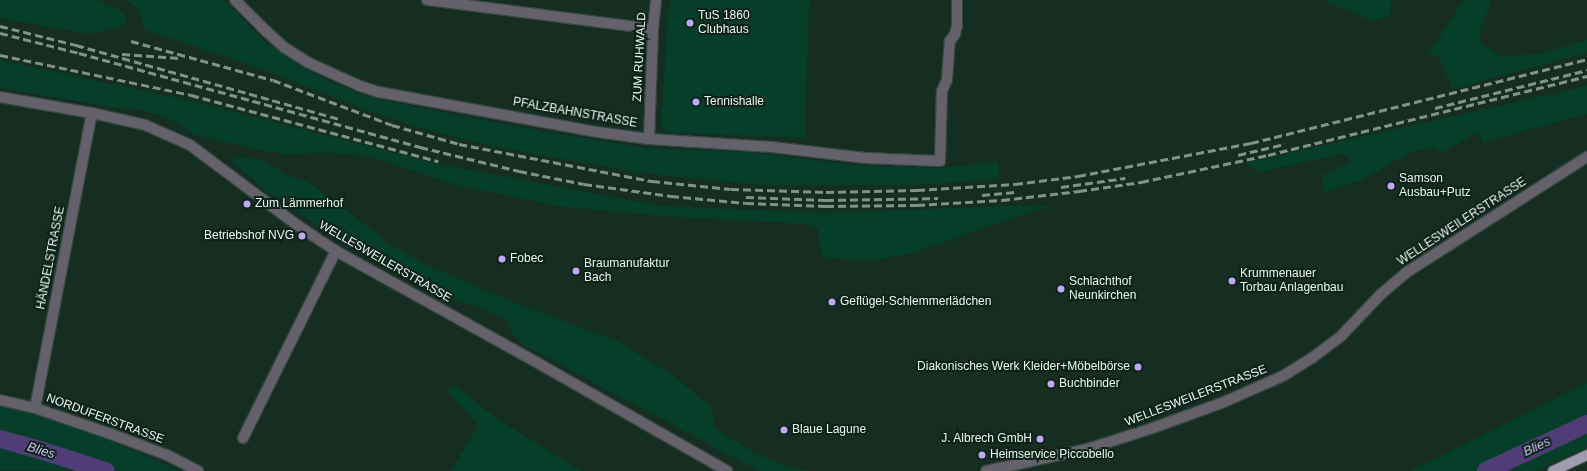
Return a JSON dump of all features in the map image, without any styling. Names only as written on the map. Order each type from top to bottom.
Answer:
[{"type":"main road","points":[[1553,471],[1587,455]]},
{"type":"street","name":"PFALZBAHNSTRASSE","points":[[235,0],[285,48],[309,63],[360,86],[379,92],[597,132],[649,139],[772,146],[866,158],[940,161],[942,91],[947,80],[950,41],[955,34],[957,26],[957,0]]},
{"type":"street","points":[[427,0],[653,29]]},
{"type":"street","name":"ZUM RUHWALD","points":[[649,139],[653,29],[656,0]]},
{"type":"street","name":"WELLESWEILERSTRASSE","points":[[0,98],[92,113],[145,125],[190,145],[297,225],[336,251],[529,358],[727,471]]},
{"type":"street","name":"HÄNDELSTRASSE","points":[[35,408],[92,113]]},
{"type":"street","name":"WELLESWEILERSTRASSE","points":[[986,471],[1087,449],[1150,429],[1224,402],[1283,376],[1312,358],[1342,335],[1381,294],[1407,272],[1587,157]]},
{"type":"street","points":[[243,438],[336,251]]},
{"type":"street","name":"NORDUFERSTRASSE","points":[[0,400],[35,408],[146,447],[198,471]]},
{"type":"green space","points":[[0,0],[97,0],[122,11],[127,20],[122,26],[89,34],[0,18]]},
{"type":"green space","points":[[126,0],[224,0],[264,41],[295,63],[334,84],[369,97],[421,108],[547,132],[645,148],[745,152],[854,165],[937,168],[998,162],[1000,179],[916,185],[760,185],[641,173],[497,147],[421,128],[369,111],[262,69],[143,29],[140,10]]},
{"type":"green space","points":[[672,0],[809,0],[805,138],[664,132],[661,124],[669,5]]},
{"type":"green space","points":[[1322,0],[1391,0],[1391,11],[1387,18],[1371,20]]},
{"type":"green space","points":[[1464,0],[1492,0],[1479,31],[1481,44],[1502,57],[1544,53],[1587,40],[1587,53],[1452,89],[1439,56],[1428,55]]},
{"type":"green space","points":[[0,60],[190,101],[438,164],[660,206],[824,213],[1035,205],[1047,206],[1048,208],[1027,213],[910,254],[868,261],[827,258],[821,254],[818,228],[808,224],[662,216],[557,206],[461,186],[368,156],[321,152],[287,155],[249,148],[195,135],[168,118],[138,109],[117,108],[0,88]]},
{"type":"green space","points":[[1587,86],[1587,114],[1483,142],[1479,132],[1441,153],[1435,148],[1427,148],[1410,152],[1360,181],[1324,192],[1322,176],[1352,161],[1342,154],[1258,172],[1246,163]]},
{"type":"green space","points":[[235,156],[264,161],[289,176],[308,182],[381,236],[381,240],[429,266],[513,302],[617,341],[674,376],[711,407],[715,429],[755,453],[791,468],[815,471],[759,471],[524,345],[512,334],[506,319],[469,304],[441,296],[318,226],[264,189],[237,166],[232,158]]},
{"type":"green space","points":[[1587,383],[1587,447],[1535,471],[1410,471]]},
{"type":"green space","points":[[450,387],[459,388],[497,419],[581,471],[451,471],[478,425],[448,392]]},
{"type":"green space","points":[[0,407],[31,413],[108,440],[180,471],[0,470]]},
{"type":"waterway","name":"Blies","points":[[1486,471],[1587,424]]},
{"type":"waterway","name":"Blies","points":[[0,439],[106,471]]},
{"type":"railway","points":[[0,26],[80,46]]},
{"type":"railway","points":[[0,33],[79,53],[420,147],[519,171],[584,184],[671,196],[746,203],[826,206],[917,205],[1002,200],[1141,182],[1268,155],[1587,76]]},
{"type":"railway","points":[[131,41],[273,80],[392,125],[459,144],[652,181],[731,189],[826,192],[917,190],[1015,184],[1078,176],[1251,143],[1587,59]]},
{"type":"railway","points":[[76,45],[340,119]]},
{"type":"railway","points":[[122,54],[180,58]]},
{"type":"railway","points":[[0,55],[191,95],[438,161]]},
{"type":"railway","points":[[1435,108],[1587,70]]},
{"type":"railway","points":[[1238,155],[1285,144]]},
{"type":"railway","points":[[1061,187],[1125,178]]},
{"type":"railway","points":[[982,195],[1018,192]]},
{"type":"railway","points":[[746,197],[826,200],[938,198]]},
{"type":"place","name":"TuS 1860 Clubhaus","points":[[690,23]]},
{"type":"place","name":"Tennishalle","points":[[696,102]]},
{"type":"place","name":"Samson Ausbau+Putz","points":[[1391,186]]},
{"type":"place","name":"Zum Lämmerhof","points":[[247,204]]},
{"type":"place","name":"Betriebshof NVG","points":[[302,236]]},
{"type":"place","name":"Fobec","points":[[502,259]]},
{"type":"place","name":"Braumanufaktur Bach","points":[[576,271]]},
{"type":"place","name":"Krummenauer Torbau Anlagenbau","points":[[1232,281]]},
{"type":"place","name":"Schlachthof Neunkirchen","points":[[1061,289]]},
{"type":"place","name":"Geflügel-Schlemmerlädchen","points":[[832,302]]},
{"type":"place","name":"Diakonisches Werk Kleider+Möbelbörse","points":[[1138,367]]},
{"type":"place","name":"Buchbinder","points":[[1051,384]]},
{"type":"place","name":"Blaue Lagune","points":[[784,430]]},
{"type":"place","name":"J. Albrech GmbH","points":[[1040,439]]},
{"type":"place","name":"Heimservice Piccobello","points":[[982,455]]}]
